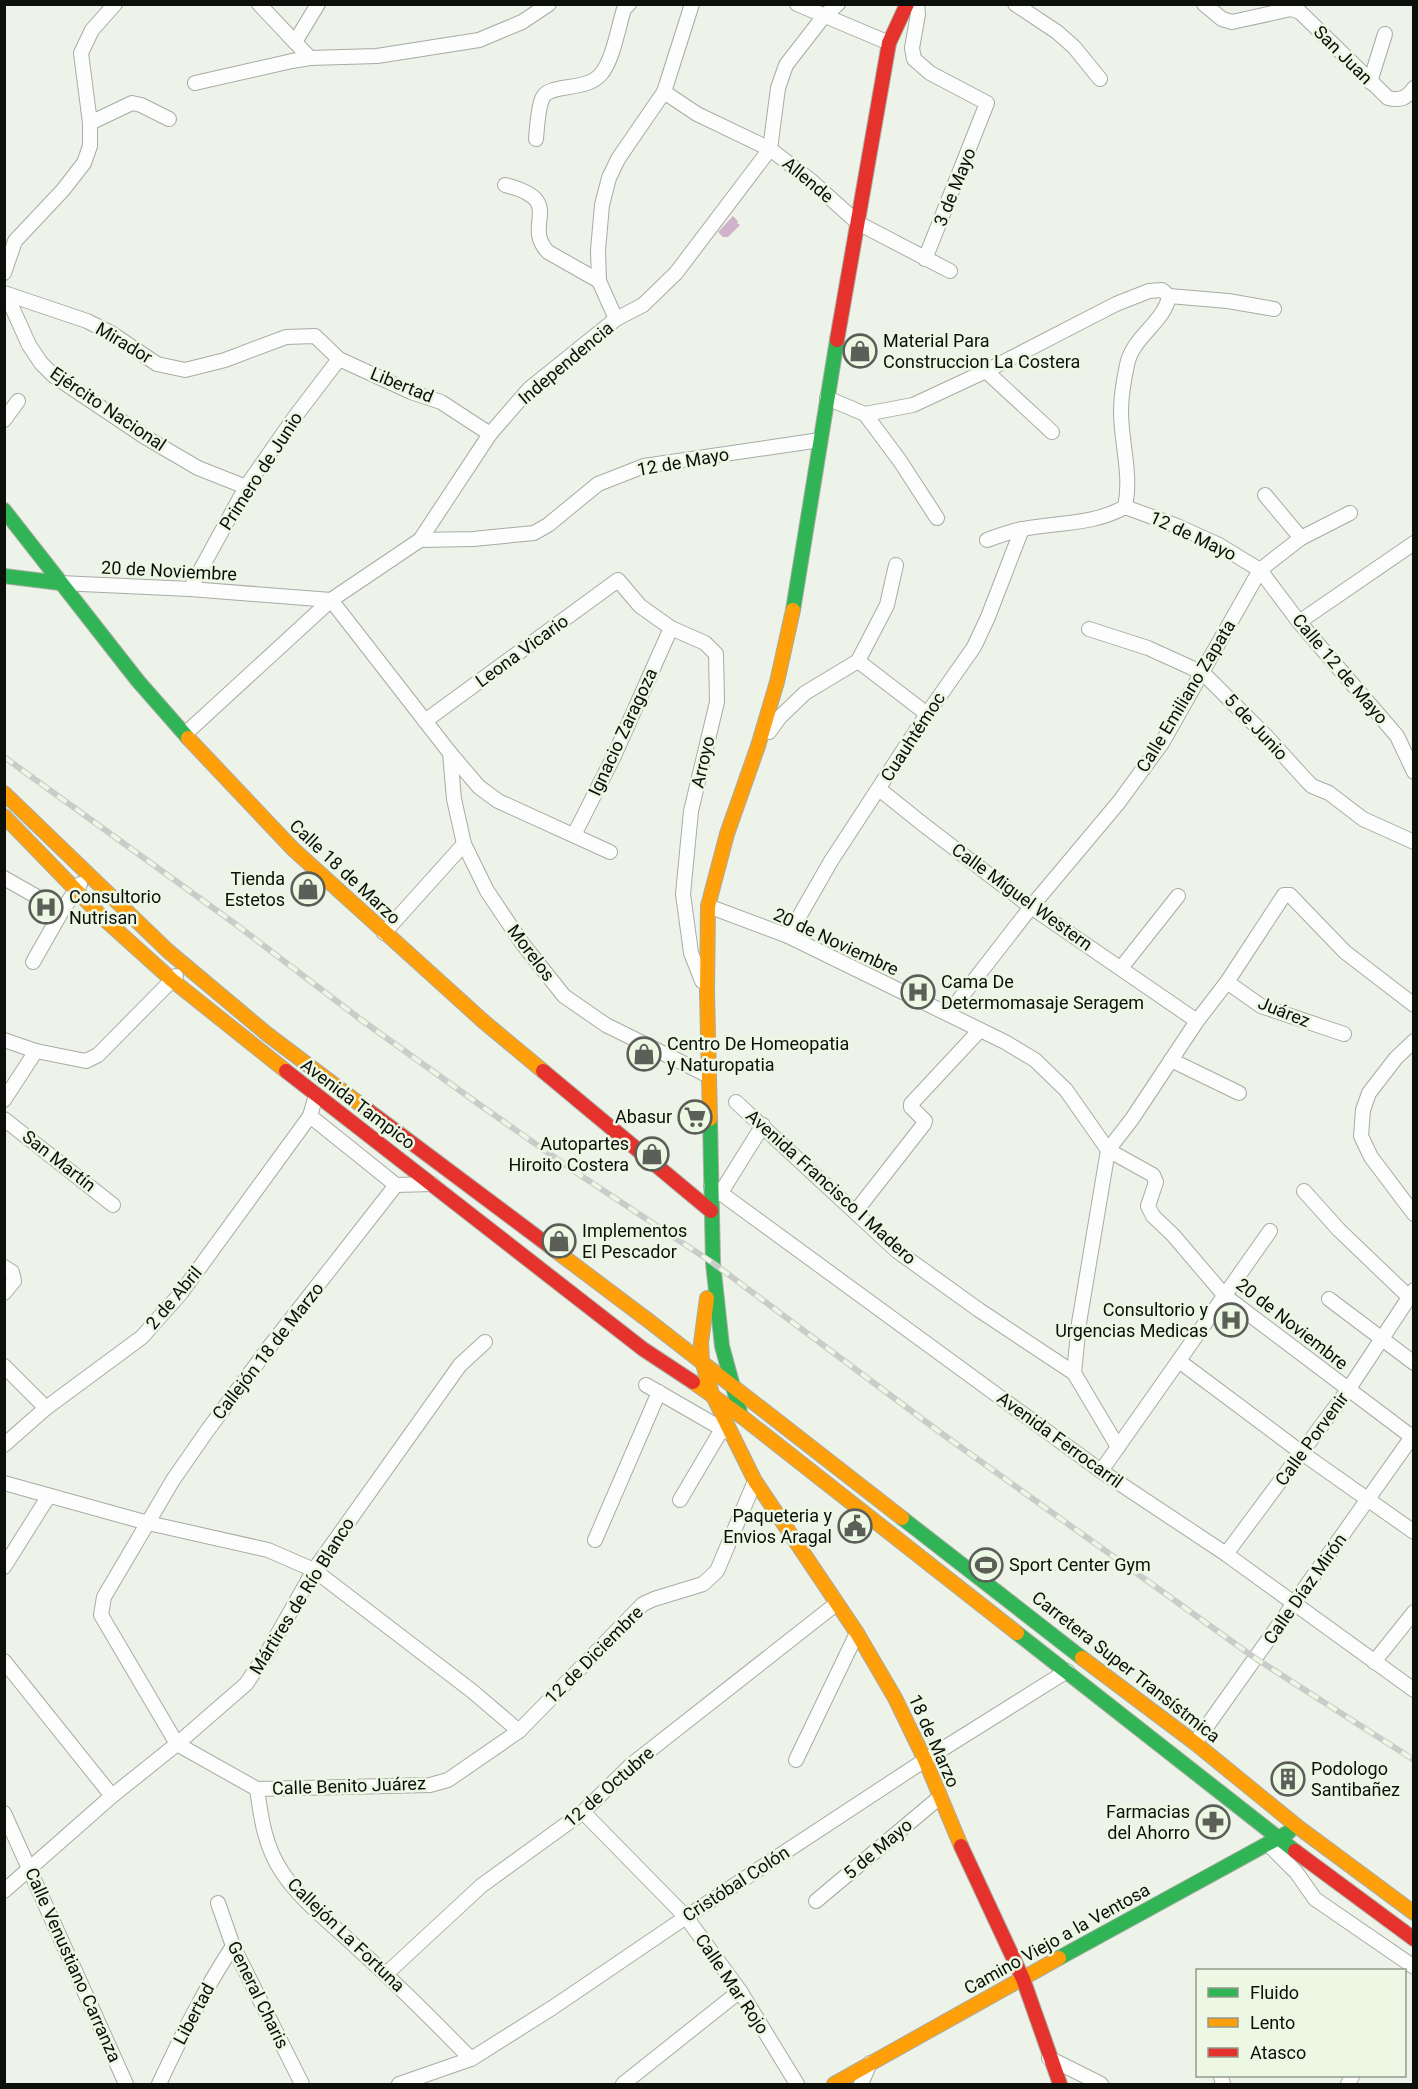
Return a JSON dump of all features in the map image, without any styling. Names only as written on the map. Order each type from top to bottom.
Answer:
[{"type":"main road","points":[[741,1416],[722,1346],[713,1263],[711,1211],[715,1190],[709,1076],[708,906],[727,834],[758,746],[777,682],[796,598],[827,398],[889,43],[908,4]]},
{"type":"main road","name":"Calle 18 de Marzo","points":[[4,510],[138,681],[293,849],[384,933],[594,1115],[711,1211]]},
{"type":"main road","name":"20 de Noviembre","points":[[4,576],[60,584]]},
{"type":"main road","name":"Avenida Tampico","points":[[4,793],[185,966],[267,1034],[702,1361]]},
{"type":"main road","name":"Avenida Tampico","points":[[4,816],[123,937],[172,980],[643,1349],[712,1394]]},
{"type":"main road","name":"18 de Marzo","points":[[713,1263],[704,1323],[702,1361],[726,1432],[755,1481],[886,1680],[925,1760],[969,1865],[1023,1979],[1060,2085]]},
{"type":"main road","name":"Carretera Super Transístmica","points":[[702,1361],[1195,1743],[1298,1827],[1413,1913]]},
{"type":"main road","points":[[712,1394],[1016,1630],[1274,1841],[1413,1940]]},
{"type":"main road","points":[[726,1432],[741,1416]]},
{"type":"main road","points":[[1016,1630],[1028,1615]]},
{"type":"main road","name":"Camino Viejo a la Ventosa","points":[[834,2085],[1172,1895],[1298,1827]]},
{"type":"street","points":[[4,273],[10,238],[63,190],[84,163],[90,146],[90,123],[81,53],[92,30],[115,4]]},
{"type":"street","points":[[259,4],[310,58]]},
{"type":"street","points":[[295,42],[318,4]]},
{"type":"street","points":[[195,83],[310,58],[377,56],[479,40],[522,22],[549,4]]},
{"type":"street","points":[[536,139],[542,98],[549,91],[590,84],[600,75],[606,66],[624,9],[629,4]]},
{"type":"street","points":[[616,319],[599,281],[598,234],[602,205],[609,178],[618,159],[664,92],[692,4]]},
{"type":"street","points":[[796,4],[889,43]]},
{"type":"street","name":"Independencia","points":[[185,734],[332,600],[420,540],[490,434],[529,389],[616,319],[644,305],[676,273],[770,149],[778,88],[786,65],[824,16],[838,4]]},
{"type":"street","name":"3 de Mayo","points":[[917,4],[918,14],[912,48],[914,59],[930,73],[987,102],[925,259]]},
{"type":"street","points":[[1015,4],[1057,32],[1074,47],[1100,79]]},
{"type":"street","name":"San Juan","points":[[1204,4],[1222,20],[1232,22],[1291,9],[1300,12],[1388,98],[1397,100],[1408,96],[1413,88]]},
{"type":"street","points":[[1370,82],[1385,34]]},
{"type":"street","name":"Allende","points":[[664,92],[697,114],[770,149],[858,223],[950,271]]},
{"type":"street","points":[[90,123],[132,103],[169,119]]},
{"type":"street","points":[[505,185],[527,191],[539,203],[541,222],[538,237],[542,246],[548,252],[599,281]]},
{"type":"street","points":[[865,414],[913,405],[986,371],[1116,304],[1149,291],[1162,290],[1169,296],[1228,301],[1274,309]]},
{"type":"street","name":"Mirador","points":[[5,294],[87,321],[111,333],[157,364],[185,370],[225,360],[286,337],[315,336]]},
{"type":"street","name":"Ejército Nacional","points":[[5,294],[29,345],[41,363],[54,376],[163,448],[198,468],[246,487]]},
{"type":"street","points":[[987,540],[1022,529],[1089,521],[1110,515],[1125,507],[1128,492],[1121,410],[1127,363],[1139,338],[1167,307],[1169,296]]},
{"type":"street","name":"Libertad","points":[[315,336],[339,359],[411,392],[441,402],[490,434]]},
{"type":"street","name":"Primero de Junio","points":[[190,589],[246,487],[339,359]]},
{"type":"street","points":[[986,371],[1052,432]]},
{"type":"street","points":[[827,398],[865,414],[900,461],[937,518]]},
{"type":"street","points":[[4,420],[18,401]]},
{"type":"street","name":"12 de Mayo","points":[[420,540],[534,533],[548,525],[598,484],[644,466],[820,440]]},
{"type":"street","points":[[1265,495],[1301,538]]},
{"type":"street","name":"12 de Mayo","points":[[1125,507],[1177,526],[1219,545],[1260,570]]},
{"type":"street","name":"Calle Emiliano Zapata","points":[[948,1014],[1031,907],[1135,781],[1162,743],[1260,570],[1301,538],[1350,513]]},
{"type":"street","name":"Cuauhtémoc","points":[[788,936],[831,861],[927,714],[974,647],[1022,529]]},
{"type":"street","points":[[1299,622],[1413,543]]},
{"type":"street","points":[[758,746],[794,702],[858,661],[887,605],[896,565]]},
{"type":"street","name":"Calle 12 de Mayo","points":[[1260,570],[1299,622],[1397,736],[1413,772]]},
{"type":"street","name":"Arroyo","points":[[618,580],[640,606],[671,628],[705,643],[716,654],[717,702],[691,811],[683,894],[691,952],[707,992]]},
{"type":"street","name":"Leona Vicario","points":[[425,721],[618,580]]},
{"type":"street","name":"20 de Noviembre","points":[[60,584],[190,589],[332,600]]},
{"type":"street","points":[[332,600],[479,787],[498,801],[610,852]]},
{"type":"street","name":"Ignacio Zaragoza","points":[[574,835],[614,756],[671,628]]},
{"type":"street","name":"5 de Junio","points":[[1089,629],[1148,648],[1203,673],[1267,736],[1312,786],[1329,793],[1363,819],[1413,842]]},
{"type":"street","points":[[858,661],[927,714]]},
{"type":"street","name":"Morelos","points":[[450,753],[454,799],[465,844],[487,891],[522,943],[564,996],[606,1025],[709,1076]]},
{"type":"street","name":"Calle Miguel Western","points":[[879,789],[1031,907],[1197,1021]]},
{"type":"street","points":[[384,933],[465,844]]},
{"type":"street","points":[[33,962],[62,910],[88,874]]},
{"type":"street","points":[[4,878],[62,910]]},
{"type":"street","points":[[1118,1447],[1074,1373],[1079,1323],[1108,1150],[1132,1119],[1197,1021],[1227,982],[1284,895],[1290,895],[1345,952],[1413,1005]]},
{"type":"street","points":[[1121,968],[1178,896]]},
{"type":"street","name":"20 de Noviembre","points":[[708,906],[788,936],[1005,1042],[1035,1060],[1066,1090],[1108,1150],[1153,1175],[1156,1182],[1148,1206],[1152,1216],[1180,1243],[1225,1296],[1348,1390],[1413,1435]]},
{"type":"street","points":[[4,1040],[36,1051],[86,1061],[98,1055],[185,966]]},
{"type":"street","name":"Juárez","points":[[1227,982],[1261,1006],[1344,1034]]},
{"type":"street","points":[[856,1211],[924,1124],[925,1121],[911,1107],[912,1104],[980,1030]]},
{"type":"street","points":[[1413,1041],[1396,1058],[1369,1093],[1364,1110],[1361,1136],[1371,1157],[1413,1214]]},
{"type":"street","points":[[4,1100],[36,1051]]},
{"type":"street","points":[[1171,1060],[1239,1093]]},
{"type":"street","name":"2 de Abril","points":[[4,1445],[46,1408],[142,1337],[181,1293],[309,1116],[316,1095]]},
{"type":"street","name":"Avenida Francisco I Madero","points":[[736,1102],[897,1251],[979,1310],[1074,1373]]},
{"type":"street","points":[[309,1116],[396,1185],[433,1184]]},
{"type":"street","name":"San Martín","points":[[4,1119],[113,1205]]},
{"type":"street","points":[[715,1190],[763,1125]]},
{"type":"street","name":"Callejón 18 de Marzo","points":[[148,1523],[173,1480],[236,1390],[396,1185]]},
{"type":"street","name":"Avenida Ferrocarril","points":[[715,1190],[1101,1471],[1226,1554],[1413,1690]]},
{"type":"street","points":[[1304,1191],[1339,1230],[1411,1293]]},
{"type":"street","points":[[1101,1471],[1270,1230]]},
{"type":"street","points":[[4,1267],[12,1272],[14,1281],[4,1293]]},
{"type":"street","name":"Calle Porvenir","points":[[1226,1554],[1348,1390],[1383,1340],[1411,1293]]},
{"type":"street","points":[[1329,1299],[1413,1363]]},
{"type":"street","name":"Mártires de Río Blanco","points":[[4,1892],[112,1796],[246,1684],[267,1653],[314,1570],[460,1365],[485,1342]]},
{"type":"street","points":[[1179,1361],[1413,1532]]},
{"type":"street","points":[[4,1366],[46,1408]]},
{"type":"street","points":[[646,1385],[726,1432],[680,1500]]},
{"type":"street","points":[[595,1540],[659,1392]]},
{"type":"street","name":"Calle Díaz Mirón","points":[[1195,1743],[1413,1435]]},
{"type":"street","name":"12 de Diciembre","points":[[519,1731],[643,1604],[703,1584],[717,1571],[755,1481]]},
{"type":"street","points":[[4,1484],[148,1523],[268,1550],[314,1570],[472,1691],[519,1731]]},
{"type":"street","points":[[4,1567],[10,1561],[48,1497]]},
{"type":"street","points":[[148,1523],[104,1597],[101,1615],[177,1744]]},
{"type":"street","name":"12 de Octubre","points":[[386,1974],[481,1886],[583,1812],[631,1765],[836,1604]]},
{"type":"street","points":[[1374,1662],[1413,1612]]},
{"type":"street","points":[[796,1760],[857,1633]]},
{"type":"street","points":[[6,1661],[112,1796]]},
{"type":"street","name":"Cristóbal Colón","points":[[399,2085],[471,2059],[552,2008],[925,1760],[1067,1671]]},
{"type":"street","name":"Calle Benito Juárez","points":[[177,1744],[257,1789],[430,1785],[448,1780],[519,1731]]},
{"type":"street","name":"Callejón La Fortuna","points":[[257,1789],[261,1820],[269,1849],[282,1873],[304,1898],[386,1974],[471,2059]]},
{"type":"street","name":"5 de Mayo","points":[[816,1901],[940,1797]]},
{"type":"street","name":"Calle Mar Rojo","points":[[583,1812],[686,1917],[740,1991],[797,2085]]},
{"type":"street","name":"Calle Venustiano Carranza","points":[[4,1813],[124,2083]]},
{"type":"street","points":[[1274,1841],[1315,1899],[1406,1966]]},
{"type":"street","name":"General Charis","points":[[218,1903],[233,1946],[302,2085]]},
{"type":"street","name":"Libertad","points":[[159,2085],[188,2023],[215,1973],[233,1946]]},
{"type":"street","points":[[623,2085],[740,1991]]},
{"type":"street","points":[[1049,2058],[1101,2085]]},
{"type":"street","points":[[861,2085],[870,2063]]},
{"type":"shaded area","points":[[733,216],[740,225],[728,237],[723,237],[718,232]]},
{"type":"railway","points":[[4,757],[234,923],[360,1019],[577,1173],[713,1263],[941,1433],[1255,1658],[1414,1760]]},
{"type":"traffic: fast","points":[[793,610],[837,340]]},
{"type":"traffic: fast","points":[[4,510],[138,681],[188,738]]},
{"type":"traffic: fast","points":[[4,576],[60,583]]},
{"type":"traffic: fast","points":[[710,1119],[713,1263],[722,1346],[741,1416]]},
{"type":"traffic: fast","points":[[902,1518],[1082,1658]]},
{"type":"traffic: fast","points":[[1017,1633],[1295,1851]]},
{"type":"traffic: fast","points":[[1059,1958],[1289,1832]]},
{"type":"traffic: slow","points":[[710,1119],[707,992],[708,906],[727,834],[758,746],[777,682],[793,610]]},
{"type":"traffic: slow","points":[[188,738],[293,849],[483,1021],[543,1071]]},
{"type":"traffic: slow","points":[[4,793],[168,951],[267,1034],[369,1111]]},
{"type":"traffic: slow","points":[[4,816],[102,917],[172,980],[286,1071]]},
{"type":"traffic: slow","points":[[552,1248],[902,1518]]},
{"type":"traffic: slow","points":[[707,1298],[701,1343],[702,1361],[712,1394]]},
{"type":"traffic: slow","points":[[693,1382],[741,1416],[1017,1633]]},
{"type":"traffic: slow","points":[[712,1394],[755,1481],[857,1633],[895,1698],[925,1760],[961,1846]]},
{"type":"traffic: slow","points":[[1082,1658],[1195,1743],[1298,1827],[1414,1913]]},
{"type":"traffic: slow","points":[[834,2084],[1059,1958]]},
{"type":"traffic: jam","points":[[837,340],[889,43],[907,4]]},
{"type":"traffic: jam","points":[[286,1071],[643,1349],[693,1382]]},
{"type":"traffic: jam","points":[[543,1071],[711,1211]]},
{"type":"traffic: jam","points":[[369,1111],[552,1248]]},
{"type":"traffic: jam","points":[[961,1846],[1023,1979],[1060,2084]]},
{"type":"traffic: jam","points":[[1295,1851],[1414,1939]]},
{"type":"place","name":"Material Para Construccion La Costera","points":[[860,351]]},
{"type":"place","name":"Tienda Estetos","points":[[308,889]]},
{"type":"place","name":"Consultorio Nutrisan","points":[[46,907]]},
{"type":"place","name":"Cama De Determomasaje Seragem","points":[[918,992]]},
{"type":"place","name":"Centro De Homeopatia y Naturopatia","points":[[644,1054]]},
{"type":"place","name":"Abasur","points":[[695,1117]]},
{"type":"place","name":"Autopartes Hiroito Costera","points":[[652,1154]]},
{"type":"place","name":"Implementos El Pescador","points":[[559,1241]]},
{"type":"place","name":"Consultorio y Urgencias Medicas","points":[[1231,1320]]},
{"type":"place","name":"Paqueteria y Envios Aragal","points":[[855,1526]]},
{"type":"place","name":"Sport Center Gym","points":[[986,1565]]},
{"type":"place","name":"Podologo Santibañez","points":[[1288,1779]]},
{"type":"place","name":"Farmacias del Ahorro","points":[[1213,1822]]}]
